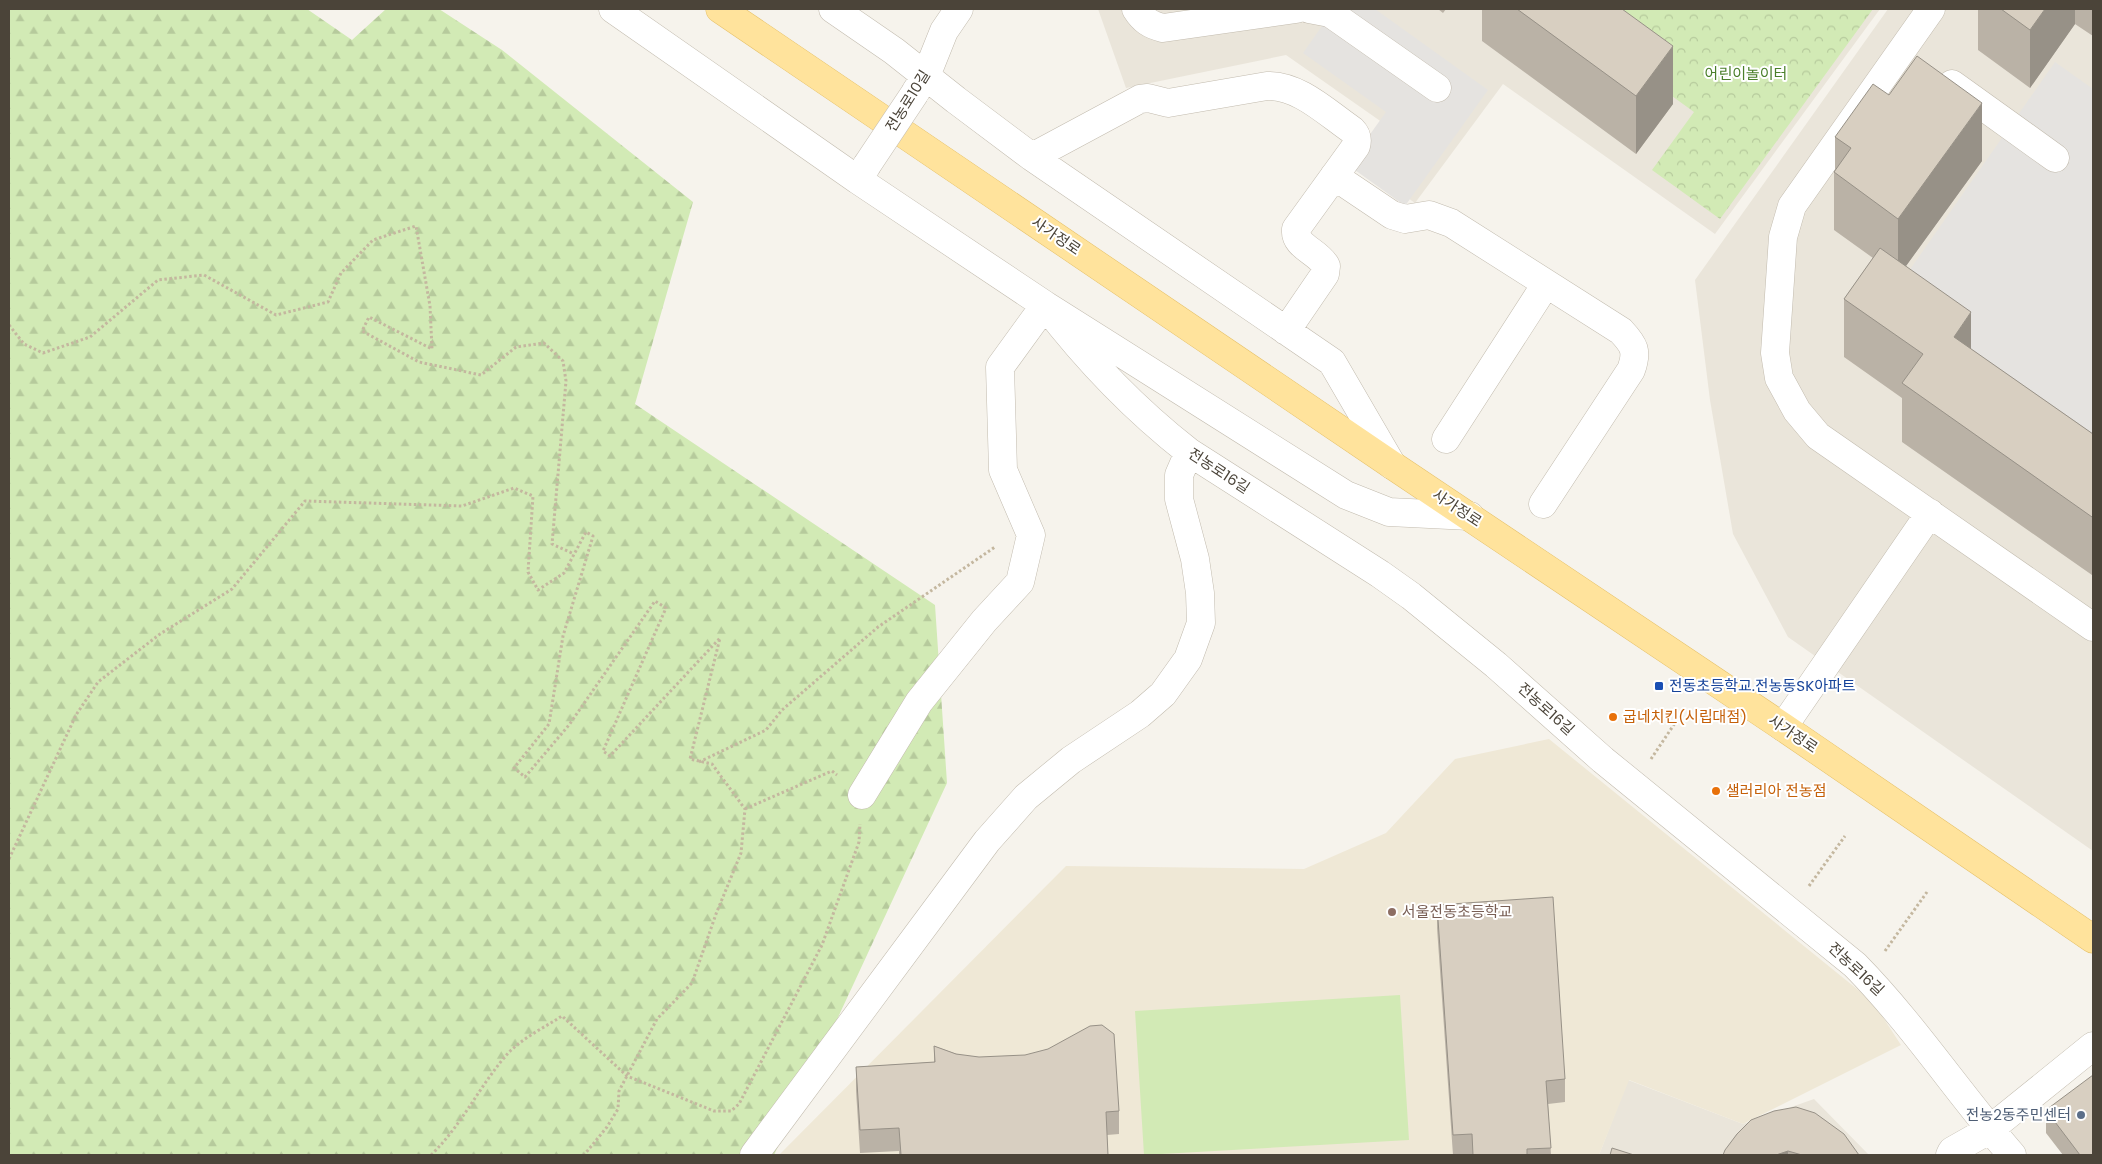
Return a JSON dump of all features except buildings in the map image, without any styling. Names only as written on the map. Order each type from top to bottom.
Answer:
[{"type":"main road","name":"사가정로","points":[[720,9],[1392,465],[1783,727],[2093,939]]},
{"type":"street","points":[[613,9],[862,172],[1045,305],[1346,495],[1389,512],[1470,516]]},
{"type":"street","name":"사가정로","points":[[832,9],[894,50],[921,85],[1032,157],[1332,362],[1392,465]]},
{"type":"street","name":"전농로10길","points":[[862,172],[921,85],[944,31],[959,9]]},
{"type":"street","points":[[1136,9],[1142,18],[1153,26],[1164,28],[1296,9]]},
{"type":"street","points":[[1309,9],[1330,13],[1438,88]]},
{"type":"street","points":[[1931,9],[1792,206],[1782,237],[1775,353],[1778,378],[1797,412],[1818,436],[2093,627]]},
{"type":"street","points":[[1903,48],[2055,158]]},
{"type":"street","points":[[1032,157],[1140,99],[1148,98],[1168,103],[1279,86],[1298,93],[1356,134],[1358,140],[1356,146],[1296,229],[1295,235],[1298,242],[1318,255],[1326,266],[1325,274],[1286,331]]},
{"type":"street","points":[[1334,176],[1392,215],[1405,219],[1429,215],[1446,221],[1621,331],[1635,349],[1631,370],[1542,504]]},
{"type":"street","points":[[1446,439],[1546,284]]},
{"type":"street","points":[[862,795],[920,702],[984,621],[1020,582],[1031,535],[1003,470],[1000,367],[1045,305]]},
{"type":"street","name":"전농로16길","points":[[1045,305],[1073,342],[1143,415],[1189,452],[1380,574],[1411,596],[1496,665],[1603,760],[1855,965],[1887,998],[1989,1130],[2012,1155]]},
{"type":"street","points":[[754,1155],[987,841],[1026,797],[1071,760],[1140,714],[1163,694],[1188,659],[1201,623],[1200,593],[1194,559],[1179,499],[1179,475],[1189,452]]},
{"type":"street","points":[[1783,727],[1930,513]]},
{"type":"street","points":[[1950,1155],[1952,1151],[1989,1130],[2093,1046]]},
{"type":"path","points":[[9,325],[24,344],[43,353],[90,337],[158,280],[204,275],[276,315],[328,302],[341,273],[373,240],[416,226],[430,306],[432,350],[369,317],[362,331],[419,362],[481,375],[516,347],[544,343],[563,361],[566,381],[552,544],[574,554]]},
{"type":"path","points":[[9,859],[76,715],[98,682],[160,634],[232,590],[305,501],[462,506],[514,488],[533,496],[528,572],[538,590],[564,573],[586,532],[593,536],[563,636],[549,724],[514,768],[525,777],[569,725],[655,601],[666,608],[603,751],[610,756],[720,638],[690,758],[712,764],[745,809],[741,853],[716,914],[692,983],[657,1020],[619,1091],[618,1108],[608,1127],[584,1155]]},
{"type":"path","points":[[699,762],[766,730],[782,710],[878,627],[993,549],[997,543]]},
{"type":"path","points":[[1634,785],[1677,720]]},
{"type":"path","points":[[431,1155],[456,1128],[503,1058],[528,1038],[562,1016],[627,1076],[714,1111],[731,1111],[739,1104],[822,946],[859,842],[862,795],[832,771],[745,809]]},
{"type":"path","points":[[1806,891],[1845,836]]},
{"type":"path","points":[[1884,953],[1927,892]]},
{"type":"shaded area","points":[[1098,9],[1880,9],[1715,234],[1503,84],[1415,203],[1360,164],[1386,125],[1286,55],[1126,88]]},
{"type":"shaded area","points":[[1334,9],[1375,9],[1488,90],[1405,206],[1348,165],[1386,112],[1303,53]]},
{"type":"shaded area","points":[[1888,9],[2093,9],[2093,851],[1788,637],[1733,534],[1710,400],[1695,280]]},
{"type":"shaded area","points":[[2055,62],[2093,89],[2093,445],[1888,301]]},
{"type":"shaded area","name":"서울전동초등학교","points":[[1549,739],[1873,1002],[1901,1045],[1743,1124],[1629,1080],[1599,1155],[779,1155],[1066,866],[1304,869],[1386,833],[1455,759]]},
{"type":"shaded area","points":[[1628,1080],[1743,1124],[1814,1099],[1869,1155],[1599,1155]]},
{"type":"green space","points":[[9,9],[307,9],[352,40],[386,9],[439,9],[502,50],[693,202],[635,404],[935,605],[947,783],[774,1155],[9,1155]]},
{"type":"green space","name":"어린이놀이터","points":[[1613,9],[1873,9],[1720,219],[1652,170],[1694,112],[1592,38]]},
{"type":"green space","points":[[1400,995],[1409,1140],[1144,1155],[1135,1011]]},
{"type":"place","name":"전동초등학교.전농동SK아파트","points":[[1659,686]]},
{"type":"place","name":"굽네치킨(시립대점)","points":[[1613,717]]},
{"type":"place","name":"샐러리아 전농점","points":[[1716,791]]},
{"type":"place","name":"서울전동초등학교","points":[[1392,912]]},
{"type":"place","name":"전농2동주민센터","points":[[2081,1115]]}]
